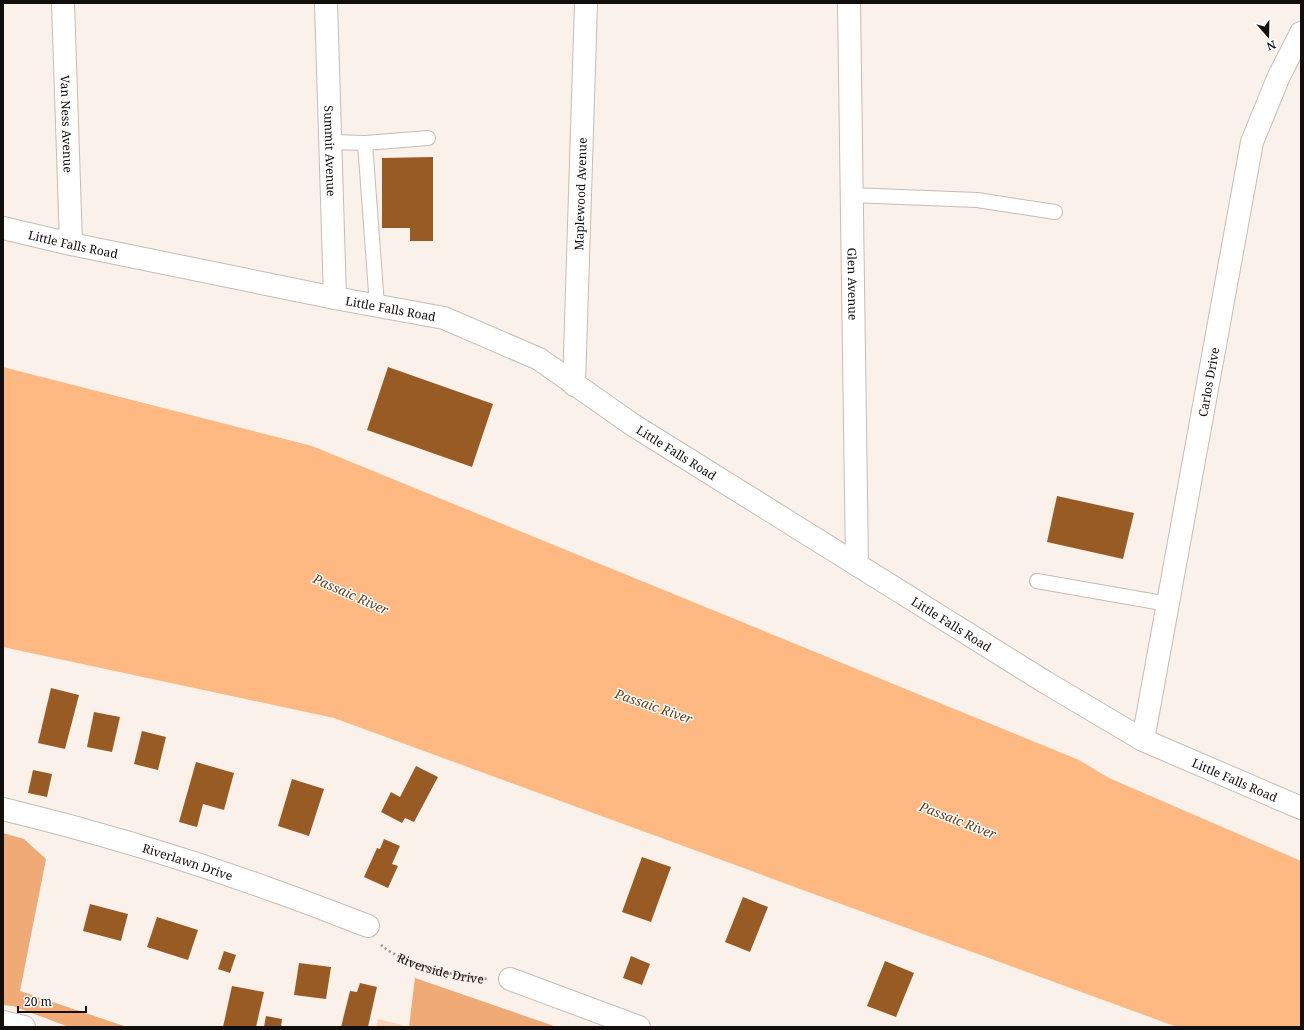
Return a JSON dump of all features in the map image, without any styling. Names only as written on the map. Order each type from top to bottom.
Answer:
[{"type":"street","name":"Van Ness Avenue","points":[[63,3],[71,244]]},
{"type":"street","name":"Summit Avenue","points":[[326,3],[335,298]]},
{"type":"street","name":"Maplewood Avenue","points":[[574,385],[586,3]]},
{"type":"street","name":"Glen Avenue","points":[[849,3],[857,565]]},
{"type":"street","name":"Carlos Drive","points":[[1143,740],[1252,142],[1279,76],[1301,33]]},
{"type":"street","name":"Little Falls Road","points":[[3,228],[71,244],[335,298],[444,318],[540,360],[633,425],[1045,682],[1143,740],[1301,808]]},
{"type":"street","name":"Riverlawn Drive","points":[[3,809],[121,840],[272,890],[368,926]]},
{"type":"street","points":[[510,980],[639,1027]]},
{"type":"street","points":[[3,1022],[24,1027]]},
{"type":"lane","points":[[330,142],[365,142],[428,138]]},
{"type":"lane","points":[[365,142],[377,306]]},
{"type":"lane","points":[[851,194],[977,200],[1055,212]]},
{"type":"lane","points":[[1037,581],[1168,604]]},
{"type":"path","name":"Riverside Drive","points":[[368,926],[375,939],[387,950],[406,959],[443,972],[462,976],[510,980]]},
{"type":"shaded area","points":[[3,833],[24,839],[46,859],[20,991],[127,1027],[69,1027],[13,1006],[3,1005]]},
{"type":"shaded area","points":[[415,978],[557,1027],[409,1027]]},
{"type":"shaded area","points":[[378,1019],[403,1025],[403,1027],[376,1027]]},
{"type":"water","name":"Passaic River","points":[[3,367],[312,446],[1079,760],[1109,778],[1301,861],[1301,1027],[1177,1027],[334,718],[3,647]]},
{"type":"building","points":[[433,157],[433,241],[410,241],[410,228],[382,228],[382,158]]},
{"type":"building","points":[[388,367],[493,404],[472,467],[367,430]]},
{"type":"building","points":[[1057,496],[1134,513],[1123,559],[1047,542]]},
{"type":"building","points":[[51,688],[79,695],[65,749],[38,743]]},
{"type":"building","points":[[94,712],[120,717],[112,752],[87,747]]},
{"type":"building","points":[[142,731],[166,737],[158,770],[134,764]]},
{"type":"building","points":[[196,762],[234,773],[224,810],[203,804],[197,827],[179,822]]},
{"type":"building","points":[[416,766],[438,777],[414,822],[405,818],[402,823],[381,812],[391,792],[400,797]]},
{"type":"building","points":[[33,770],[52,774],[47,797],[28,793]]},
{"type":"building","points":[[292,779],[324,789],[309,836],[278,826]]},
{"type":"building","points":[[384,839],[400,846],[392,864],[398,866],[388,888],[364,877],[377,848],[380,849]]},
{"type":"building","points":[[642,857],[671,867],[651,922],[622,912]]},
{"type":"building","points":[[743,897],[768,907],[750,952],[725,942]]},
{"type":"building","points":[[90,904],[128,914],[121,941],[83,931]]},
{"type":"building","points":[[157,917],[198,930],[188,960],[147,947]]},
{"type":"building","points":[[224,951],[236,955],[230,973],[218,969]]},
{"type":"building","points":[[631,956],[650,964],[642,985],[623,978]]},
{"type":"building","points":[[885,961],[914,973],[896,1017],[867,1006]]},
{"type":"building","points":[[299,963],[331,967],[326,999],[294,995]]},
{"type":"building","points":[[360,983],[377,987],[368,1027],[341,1027],[350,991],[357,992]]},
{"type":"building","points":[[232,986],[264,992],[256,1027],[223,1027]]},
{"type":"building","points":[[266,1016],[282,1019],[281,1027],[264,1027]]}]
